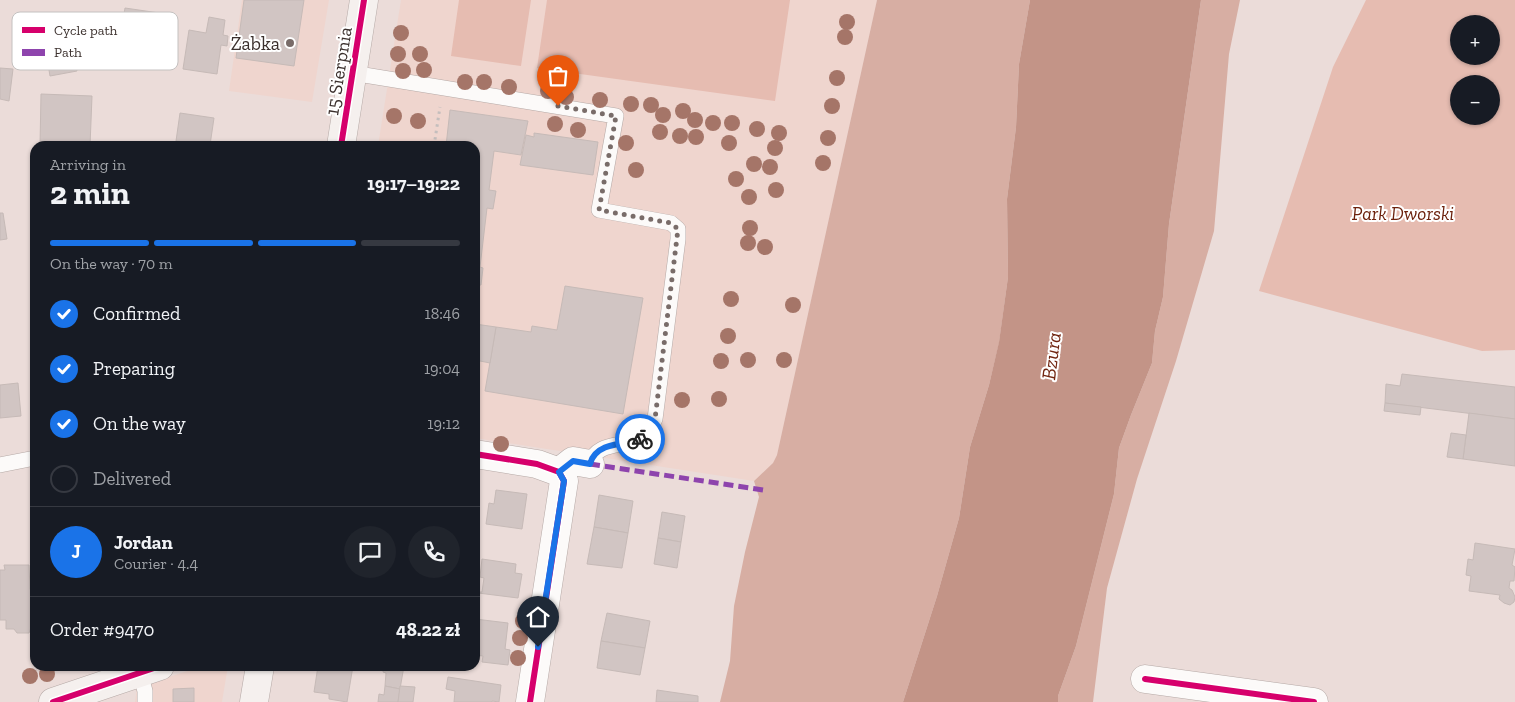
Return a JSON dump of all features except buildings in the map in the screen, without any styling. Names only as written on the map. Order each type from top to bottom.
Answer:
[{"type":"street","name":"15 Sierpnia","points":[[342,141],[364,0]]},
{"type":"street","points":[[480,455],[537,464],[559,472],[564,481],[530,702]]},
{"type":"street","points":[[559,472],[573,461],[590,464]]},
{"type":"street","points":[[53,702],[147,671]]},
{"type":"street","points":[[254,702],[259,671]]},
{"type":"street","points":[[1145,678],[1314,702]]},
{"type":"lane","points":[[352,72],[616,116],[599,210],[671,223],[678,229],[655,419],[650,431],[637,441],[597,450],[592,456],[590,464]]},
{"type":"lane","points":[[0,465],[30,459]]},
{"type":"lane","points":[[145,702],[145,692],[150,671]]},
{"type":"path","points":[[435,141],[443,88]]},
{"type":"shaded area","points":[[242,0],[329,0],[312,102],[229,91]]},
{"type":"shaded area","points":[[401,0],[877,0],[777,455],[773,463],[754,481],[480,439],[480,141],[379,141]]},
{"type":"shaded area","points":[[877,0],[1030,0],[1019,64],[1016,127],[1007,199],[1008,277],[999,343],[989,385],[970,447],[959,518],[937,596],[903,702],[720,702],[730,661],[734,606],[759,497],[754,481],[773,463],[777,455]]},
{"type":"shaded area","points":[[1201,0],[1240,0],[1229,54],[1214,231],[1176,361],[1137,479],[1107,588],[1093,702],[1058,702],[1058,696],[1076,646],[1114,494],[1119,448],[1152,363],[1155,331],[1163,297],[1169,224]]},
{"type":"shaded area","points":[[187,671],[227,671],[222,702],[135,702],[137,688]]},
{"type":"green space","points":[[459,0],[531,0],[521,66],[451,56]]},
{"type":"green space","points":[[547,0],[790,0],[775,101],[537,68]]},
{"type":"green space","name":"Park Dworski","points":[[1366,0],[1515,0],[1515,350],[1482,351],[1259,291],[1333,67]]},
{"type":"water","name":"Bzura","points":[[1030,0],[1201,0],[1169,224],[1163,297],[1155,331],[1152,363],[1119,448],[1114,494],[1076,646],[1058,696],[1058,702],[903,702],[937,596],[959,518],[970,447],[989,385],[999,342],[1008,277],[1007,199],[1016,127],[1019,64]]},
{"type":"marked path","points":[[590,464],[763,490]]},
{"type":"cycle path","points":[[342,141],[364,0]]},
{"type":"cycle path","points":[[480,455],[537,464],[559,472],[564,481],[530,702]]},
{"type":"cycle path","points":[[53,702],[145,671]]},
{"type":"cycle path","points":[[1145,679],[1314,702]]},
{"type":"way so far","points":[[558,106],[616,116],[599,210],[671,223],[678,229],[655,419],[650,431],[640,439]]},
{"type":"place","name":"Żabka","points":[[290,43]]},
{"type":"route","points":[[538,647],[564,481],[559,472],[573,461],[590,464],[592,456],[597,450],[640,439]]}]
